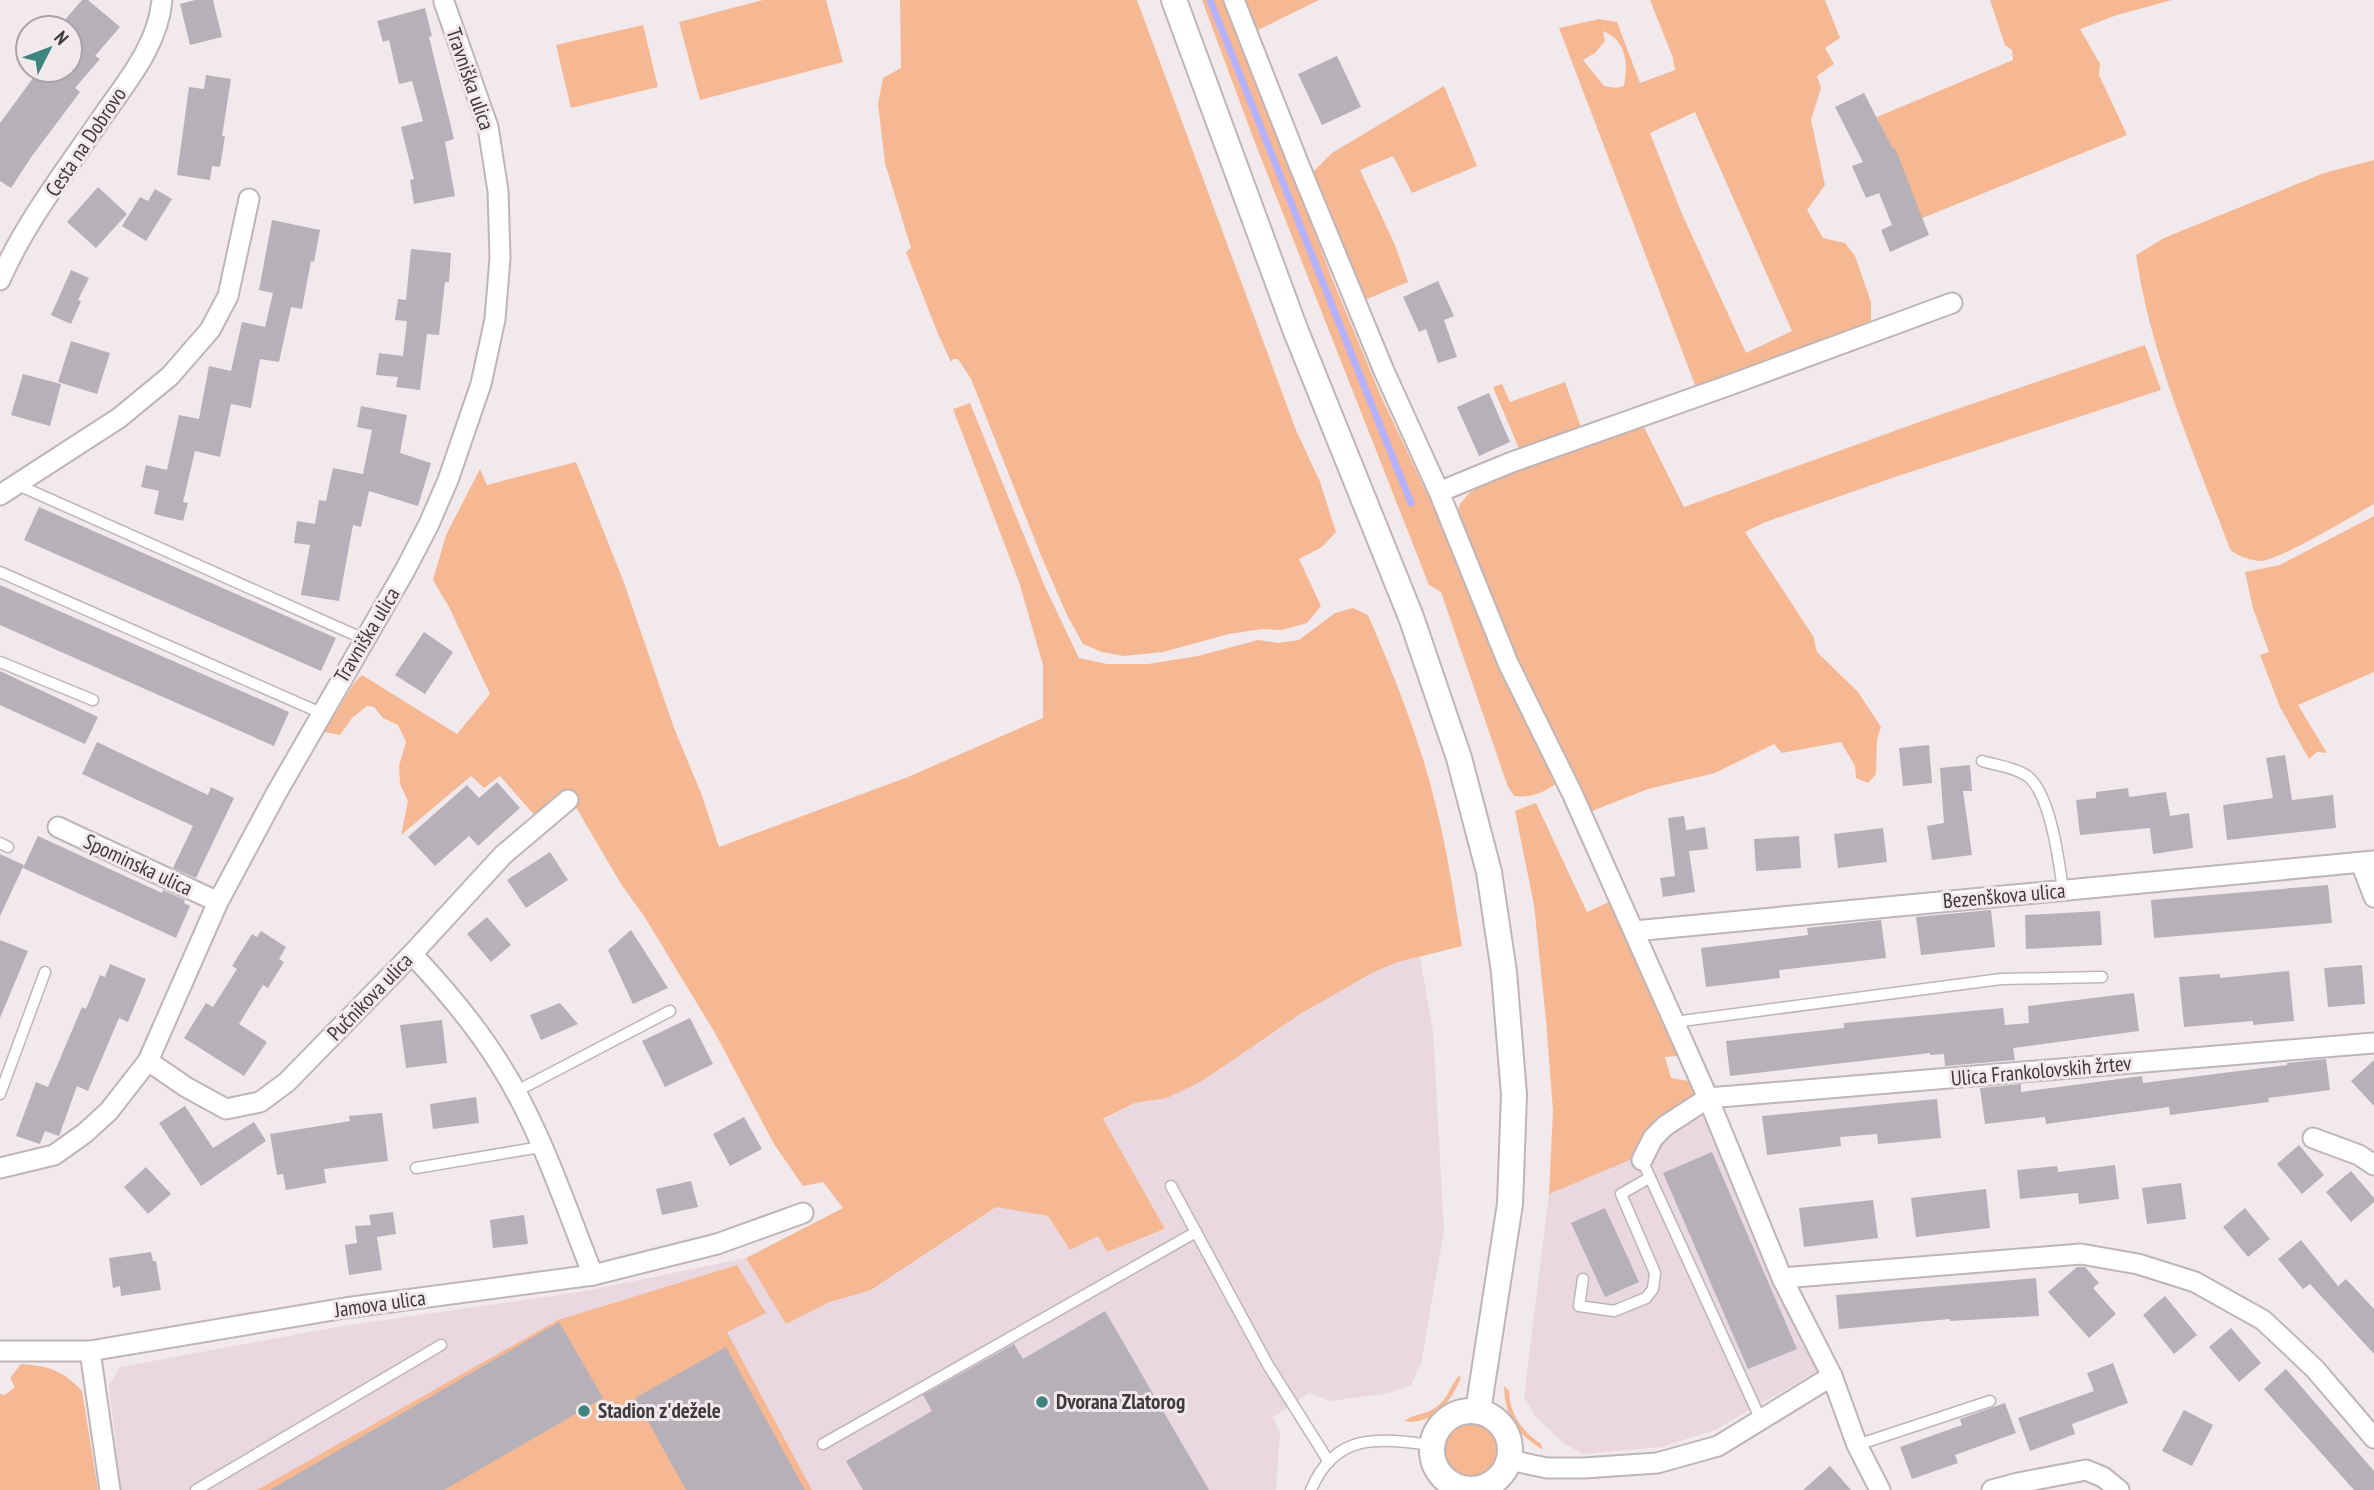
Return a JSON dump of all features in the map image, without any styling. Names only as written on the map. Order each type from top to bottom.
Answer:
[{"type":"street","name":"Cesta na Dobrovo","points":[[0,280],[55,186],[146,53],[160,16],[162,0]]},
{"type":"street","points":[[1174,0],[1295,329],[1411,617],[1459,758],[1489,872],[1504,972],[1514,1095],[1510,1204],[1478,1411]]},
{"type":"street","points":[[1234,0],[1384,371],[1439,492],[1508,663],[1572,793],[1708,1098],[1782,1278],[1832,1376],[1857,1444],[1880,1490]]},
{"type":"street","name":"Travniška ulica","points":[[0,1168],[54,1155],[64,1148],[109,1111],[148,1061],[218,902],[321,713],[404,572],[448,480],[481,384],[495,319],[500,258],[499,204],[488,127],[444,2]]},
{"type":"street","points":[[0,495],[119,418],[170,376],[210,330],[228,296],[249,199]]},
{"type":"street","points":[[1439,492],[1512,462],[1952,303]]},
{"type":"street","name":"Pučnikova ulica","points":[[148,1061],[226,1110],[260,1102],[287,1082],[412,954],[503,855],[568,800]]},
{"type":"street","name":"Spominska ulica","points":[[58,827],[218,902]]},
{"type":"street","points":[[2368,862],[2374,897]]},
{"type":"street","name":"Bezenškova ulica","points":[[1634,932],[2368,862]]},
{"type":"street","points":[[412,954],[455,1000],[500,1064],[541,1147],[593,1275]]},
{"type":"street","name":"Ulica Frankolovskih žrtev","points":[[1708,1098],[2374,1043]]},
{"type":"street","points":[[1645,1169],[1653,1138],[1665,1126],[1708,1098]]},
{"type":"street","points":[[2313,1138],[2359,1155],[2374,1165]]},
{"type":"street","name":"Jamova ulica","points":[[0,1351],[90,1351],[345,1308],[593,1275],[717,1244],[803,1213]]},
{"type":"street","points":[[1782,1278],[1996,1259],[2081,1255],[2138,1264],[2196,1282],[2263,1320],[2315,1369],[2374,1438]]},
{"type":"street","points":[[90,1351],[110,1490]]},
{"type":"street","points":[[1509,1460],[1547,1468],[1657,1463],[1718,1446],[1832,1376]]},
{"type":"street","points":[[1478,1411],[1500,1424],[1507,1435],[1509,1460],[1496,1480],[1474,1489],[1462,1489],[1443,1477],[1432,1457],[1432,1446],[1435,1433],[1453,1415],[1478,1411]]},
{"type":"street","points":[[1993,1490],[2086,1470],[2104,1477],[2119,1490]]},
{"type":"lane","points":[[18,485],[364,639]]},
{"type":"lane","points":[[0,572],[321,713]]},
{"type":"lane","points":[[0,662],[93,701]]},
{"type":"lane","points":[[1982,761],[2026,774],[2045,802],[2059,858],[2063,890]]},
{"type":"lane","points":[[0,1094],[45,972]]},
{"type":"lane","points":[[1674,1022],[2001,979],[2102,977]]},
{"type":"lane","points":[[515,1093],[670,1011]]},
{"type":"lane","points":[[416,1168],[541,1147]]},
{"type":"lane","points":[[1583,1279],[1579,1306],[1615,1311],[1646,1298],[1654,1289],[1655,1273],[1621,1194],[1645,1169],[1761,1420]]},
{"type":"lane","points":[[1171,1186],[1269,1365],[1329,1462]]},
{"type":"lane","points":[[822,1444],[1196,1232]]},
{"type":"lane","points":[[196,1490],[441,1345]]},
{"type":"lane","points":[[1857,1444],[1990,1402]]},
{"type":"lane","points":[[1311,1490],[1316,1478],[1335,1454],[1361,1441],[1396,1441],[1432,1446]]},
{"type":"shaded area","points":[[763,0],[826,0],[843,62],[700,100],[679,22]]},
{"type":"shaded area","points":[[900,0],[1137,0],[1296,430],[1320,482],[1336,532],[1322,547],[1299,559],[1321,606],[1307,623],[1282,630],[1262,629],[1229,634],[1163,652],[1124,656],[1102,652],[1083,644],[1042,558],[971,379],[958,359],[951,362],[906,252],[911,248],[885,163],[878,104],[883,78],[901,68]]},
{"type":"shaded area","points":[[1202,0],[1227,0],[1331,276],[1380,394],[1450,542],[1497,666],[1557,783],[1542,792],[1514,796],[1508,787],[1441,592],[1429,585],[1254,140]]},
{"type":"shaded area","points":[[1243,0],[1319,0],[1256,31]]},
{"type":"shaded area","points":[[1650,0],[1825,0],[1840,38],[1825,48],[1834,64],[1817,76],[1821,88],[1811,120],[1825,185],[1807,210],[1823,238],[1845,243],[1855,256],[1871,302],[1871,320],[1865,330],[1697,390],[1559,28],[1599,19],[1617,22],[1640,83],[1675,70],[1673,58]],"holes":[[[1603,31],[1617,41],[1624,54],[1624,86],[1604,86],[1583,60],[1595,53],[1605,41]],[[1695,112],[1792,331],[1746,353],[1682,214],[1650,133]]]},
{"type":"shaded area","points":[[1990,0],[2172,0],[2117,15],[2080,29],[2100,64],[2099,75],[2127,135],[1920,219],[1877,117],[2013,60],[2012,50],[2005,45]]},
{"type":"shaded area","points":[[643,25],[658,87],[571,108],[556,45]]},
{"type":"shaded area","points":[[1444,86],[1477,166],[1412,193],[1393,156],[1360,170],[1395,245],[1408,282],[1362,301],[1310,175],[1332,153]]},
{"type":"shaded area","points":[[2374,160],[2374,504],[2282,554],[2260,561],[2248,559],[2230,549],[2188,441],[2152,330],[2136,255],[2164,238],[2324,173]]},
{"type":"shaded area","points":[[2145,345],[2161,390],[1892,478],[1763,523],[1745,532],[1813,636],[1817,652],[1858,692],[1881,727],[1877,739],[1876,774],[1868,783],[1856,778],[1855,766],[1841,742],[1782,753],[1774,744],[1715,773],[1648,789],[1592,811],[1524,680],[1456,516],[1460,504],[1469,493],[1506,471],[1642,423],[1684,507],[1922,421]]},
{"type":"shaded area","points":[[1565,382],[1582,430],[1520,451],[1493,387],[1502,384],[1510,402]]},
{"type":"shaded area","points":[[970,403],[1045,587],[1079,658],[1107,664],[1148,664],[1198,656],[1258,640],[1278,643],[1299,640],[1335,613],[1353,608],[1368,615],[1404,702],[1429,779],[1446,850],[1462,946],[1398,962],[1372,973],[1300,1014],[1202,1081],[1167,1098],[1135,1103],[1103,1119],[1165,1229],[1107,1252],[1098,1236],[1070,1250],[1048,1216],[996,1207],[871,1290],[830,1302],[786,1324],[746,1258],[843,1208],[823,1182],[803,1186],[774,1144],[715,1033],[644,916],[621,884],[567,792],[537,818],[500,776],[484,788],[471,776],[401,835],[408,801],[400,784],[399,766],[406,742],[398,725],[383,718],[374,707],[367,706],[352,718],[340,735],[324,732],[354,683],[362,675],[457,734],[490,694],[449,607],[433,580],[446,535],[480,469],[487,485],[576,462],[623,580],[719,847],[908,777],[1043,718],[1043,665],[1019,582],[953,409]]},
{"type":"shaded area","points":[[2374,516],[2374,672],[2298,705],[2327,753],[2317,752],[2309,759],[2280,707],[2260,655],[2269,652],[2253,608],[2245,572],[2280,565]]},
{"type":"shaded area","points":[[1536,803],[1587,912],[1609,902],[1677,1056],[1665,1057],[1671,1078],[1689,1081],[1695,1096],[1637,1157],[1549,1194],[1553,1111],[1546,1020],[1534,905],[1515,811]]},
{"type":"shaded area","points":[[1420,957],[1433,1031],[1444,1231],[1421,1364],[1411,1385],[1389,1393],[1330,1401],[1309,1393],[1273,1417],[1280,1433],[1276,1490],[121,1490],[109,1385],[120,1367],[343,1326],[580,1292],[746,1258],[786,1323],[830,1302],[871,1290],[996,1207],[1048,1216],[1070,1250],[1098,1236],[1107,1252],[1165,1230],[1103,1120],[1135,1103],[1167,1098],[1202,1081],[1300,1013],[1372,973],[1398,962]]},
{"type":"shaded area","points":[[1695,1096],[1775,1282],[1820,1370],[1715,1430],[1661,1447],[1583,1454],[1562,1442],[1535,1416],[1524,1397],[1549,1194],[1586,1178]]},
{"type":"shaded area","name":"Stadion z'dežele","points":[[737,1265],[766,1313],[727,1332],[812,1490],[257,1490],[558,1320]]},
{"type":"shaded area","points":[[21,1364],[54,1370],[82,1391],[98,1490],[0,1490],[0,1394],[5,1395],[15,1387],[10,1378]]},
{"type":"shaded area","points":[[1459,1376],[1461,1377],[1452,1395],[1440,1410],[1424,1420],[1404,1421],[1440,1404]]},
{"type":"shaded area","points":[[1504,1386],[1509,1391],[1518,1422],[1541,1444],[1543,1450],[1526,1438],[1514,1424],[1507,1407]]},
{"type":"shaded area","points":[[1470,1424],[1489,1432],[1497,1451],[1489,1470],[1470,1478],[1451,1470],[1443,1451],[1451,1432]]},
{"type":"building","points":[[82,0],[88,0],[120,27],[95,56],[100,59],[84,78],[84,14],[70,14]]},
{"type":"building","points":[[195,0],[213,0],[222,37],[190,45],[180,4]]},
{"type":"building","points":[[425,8],[432,36],[429,37],[454,139],[445,142],[455,196],[414,204],[410,180],[414,179],[401,127],[423,121],[412,81],[399,84],[389,40],[383,42],[377,21]]},
{"type":"building","points":[[1337,56],[1361,107],[1322,125],[1298,74]]},
{"type":"building","points":[[206,75],[231,79],[220,167],[212,166],[210,180],[177,175],[189,87],[204,89]]},
{"type":"building","points":[[29,84],[78,84],[75,88],[80,92],[11,188],[0,181],[0,123]]},
{"type":"building","points":[[1864,93],[1893,149],[1895,148],[1929,235],[1890,252],[1881,230],[1892,225],[1879,193],[1866,198],[1852,166],[1863,162],[1835,107]]},
{"type":"building","points":[[98,187],[127,214],[96,248],[67,222]]},
{"type":"building","points":[[155,189],[172,199],[146,241],[122,226],[140,197],[148,201]]},
{"type":"building","points":[[272,220],[320,230],[302,309],[291,307],[279,362],[260,359],[251,408],[231,404],[220,457],[195,451],[183,502],[188,503],[183,521],[154,514],[159,491],[141,487],[146,465],[167,470],[179,415],[199,419],[209,366],[231,371],[242,322],[265,327],[273,293],[259,290]]},
{"type":"building","points":[[411,249],[451,253],[449,282],[445,282],[439,335],[427,334],[420,390],[396,387],[398,377],[376,375],[379,353],[403,356],[407,321],[395,320],[398,299],[406,300]]},
{"type":"building","points":[[71,270],[89,278],[78,300],[81,301],[71,324],[51,315]]},
{"type":"building","points":[[1438,281],[1454,316],[1444,320],[1457,357],[1438,363],[1426,329],[1419,332],[1403,297]]},
{"type":"building","points":[[71,341],[110,353],[97,394],[58,382]]},
{"type":"building","points":[[23,374],[61,384],[50,426],[11,415]]},
{"type":"building","points":[[1489,393],[1510,442],[1479,456],[1457,407]]},
{"type":"building","points":[[361,406],[407,415],[400,453],[431,463],[418,506],[369,491],[361,527],[353,525],[339,601],[301,595],[310,545],[294,543],[297,521],[315,524],[319,500],[326,501],[333,468],[363,474],[372,430],[357,427]]},
{"type":"building","points":[[39,507],[336,638],[321,671],[24,540]]},
{"type":"building","points":[[0,585],[289,712],[274,746],[0,625]]},
{"type":"building","points":[[424,632],[453,652],[425,694],[395,675]]},
{"type":"building","points":[[0,671],[98,717],[85,744],[0,705]]},
{"type":"building","points":[[97,742],[208,795],[211,787],[234,798],[196,878],[173,868],[193,826],[82,774]]},
{"type":"building","points":[[1929,745],[1932,783],[1903,786],[1899,748]]},
{"type":"building","points":[[2285,755],[2292,800],[2333,795],[2336,828],[2227,840],[2223,805],[2273,798],[2266,758]]},
{"type":"building","points":[[1970,765],[1972,791],[1963,791],[1972,855],[1932,860],[1927,826],[1944,823],[1940,768]]},
{"type":"building","points":[[497,782],[520,808],[478,846],[469,836],[435,866],[408,837],[467,785],[479,798]]},
{"type":"building","points":[[2128,788],[2129,797],[2166,792],[2170,816],[2189,813],[2193,848],[2153,854],[2150,828],[2080,835],[2076,800],[2096,798],[2096,792]]},
{"type":"building","points":[[1684,816],[1686,830],[1705,827],[1708,849],[1689,851],[1695,892],[1663,897],[1660,878],[1675,876],[1668,818]]},
{"type":"building","points":[[1883,828],[1887,862],[1838,868],[1834,834]]},
{"type":"building","points":[[38,836],[162,893],[163,890],[185,900],[184,903],[190,906],[176,938],[23,868]]},
{"type":"building","points":[[1799,836],[1801,868],[1756,871],[1754,839]]},
{"type":"building","points":[[550,852],[568,880],[526,908],[507,880]]},
{"type":"building","points":[[0,854],[24,865],[0,916]]},
{"type":"building","points":[[2328,885],[2332,923],[2154,938],[2151,900]]},
{"type":"building","points":[[1991,910],[1995,947],[1921,955],[1916,917]]},
{"type":"building","points":[[2100,911],[2102,945],[2026,949],[2025,915]]},
{"type":"building","points":[[487,917],[511,945],[491,962],[467,934]]},
{"type":"building","points":[[1881,920],[1886,958],[1779,970],[1780,978],[1706,987],[1701,948],[1808,935],[1807,928]]},
{"type":"building","points":[[631,930],[668,988],[633,1004],[608,950]]},
{"type":"building","points":[[261,931],[286,947],[279,959],[284,962],[268,988],[263,985],[239,1024],[267,1042],[244,1076],[184,1038],[206,1003],[213,1007],[237,969],[232,966],[252,934],[257,937]]},
{"type":"building","points":[[0,940],[28,951],[0,1018]]},
{"type":"building","points":[[110,964],[146,979],[128,1022],[119,1018],[88,1091],[77,1086],[59,1136],[45,1131],[40,1144],[16,1136],[36,1082],[48,1087],[82,1007],[86,1009],[100,975],[105,977]]},
{"type":"building","points":[[2362,965],[2365,1004],[2328,1007],[2324,968]]},
{"type":"building","points":[[2289,971],[2294,1021],[2253,1025],[2253,1021],[2184,1027],[2179,977],[2220,974],[2220,978]]},
{"type":"building","points":[[2134,993],[2139,1031],[2013,1048],[2015,1060],[1945,1066],[1944,1054],[1930,1053],[1730,1076],[1726,1041],[1844,1028],[1844,1023],[2003,1008],[2005,1025],[2029,1023],[2028,1006]]},
{"type":"building","points":[[560,1003],[578,1024],[541,1040],[530,1015]]},
{"type":"building","points":[[690,1018],[713,1064],[665,1087],[642,1041]]},
{"type":"building","points":[[442,1020],[447,1063],[406,1068],[400,1025]]},
{"type":"building","points":[[2326,1059],[2330,1090],[2268,1098],[2269,1102],[2170,1115],[2169,1107],[2046,1124],[2045,1117],[1985,1124],[1980,1088],[2021,1084],[2021,1092],[2142,1076],[2143,1083]]},
{"type":"building","points":[[2374,1060],[2374,1106],[2351,1081]]},
{"type":"building","points":[[476,1097],[479,1123],[433,1129],[430,1104]]},
{"type":"building","points":[[1937,1099],[1941,1138],[1878,1144],[1877,1134],[1840,1137],[1841,1146],[1767,1155],[1762,1116]]},
{"type":"building","points":[[185,1106],[213,1148],[254,1122],[266,1141],[201,1186],[159,1123]]},
{"type":"building","points":[[382,1113],[388,1161],[324,1169],[326,1183],[286,1190],[283,1174],[277,1175],[270,1134],[350,1121],[349,1116]]},
{"type":"building","points":[[744,1117],[762,1149],[730,1166],[713,1134]]},
{"type":"building","points":[[2299,1145],[2324,1175],[2302,1194],[2277,1164]]},
{"type":"building","points":[[1712,1152],[1797,1349],[1748,1369],[1663,1173]]},
{"type":"building","points":[[2115,1165],[2119,1199],[2079,1204],[2078,1193],[2020,1199],[2017,1170],[2057,1166],[2058,1172]]},
{"type":"building","points":[[146,1167],[171,1194],[148,1214],[124,1187]]},
{"type":"building","points":[[2351,1171],[2374,1198],[2374,1202],[2351,1222],[2326,1192]]},
{"type":"building","points":[[691,1181],[698,1207],[662,1215],[656,1189]]},
{"type":"building","points":[[2181,1183],[2186,1219],[2147,1224],[2142,1188]]},
{"type":"building","points":[[1986,1189],[1990,1228],[1916,1237],[1911,1198]]},
{"type":"building","points":[[1873,1200],[1878,1238],[1804,1247],[1799,1208]]},
{"type":"building","points":[[1605,1208],[1639,1282],[1605,1297],[1571,1223]]},
{"type":"building","points":[[2245,1208],[2270,1239],[2248,1257],[2223,1227]]},
{"type":"building","points":[[393,1212],[396,1234],[377,1237],[382,1270],[349,1275],[345,1245],[357,1243],[355,1226],[371,1225],[369,1215]]},
{"type":"building","points":[[524,1215],[528,1244],[493,1248],[490,1220]]},
{"type":"building","points":[[2301,1240],[2338,1286],[2346,1279],[2374,1309],[2374,1354],[2310,1284],[2303,1289],[2278,1259]]},
{"type":"building","points":[[151,1252],[153,1261],[156,1261],[161,1290],[121,1296],[120,1286],[113,1288],[109,1258]]},
{"type":"building","points":[[2077,1267],[2085,1267],[2099,1283],[2093,1288],[2116,1314],[2089,1338],[2048,1292]]},
{"type":"building","points":[[2036,1278],[2039,1316],[1950,1319],[1839,1329],[1836,1295]]},
{"type":"building","points":[[2165,1296],[2197,1335],[2174,1354],[2143,1315]]},
{"type":"building","name":"Dvorana Zlatorog","points":[[1105,1311],[1209,1490],[863,1490],[846,1461],[932,1411],[923,1395],[1014,1344],[1023,1359]]},
{"type":"building","points":[[559,1322],[603,1398],[444,1490],[270,1490]]},
{"type":"building","points":[[2231,1328],[2261,1363],[2239,1382],[2209,1347]]},
{"type":"building","points":[[726,1347],[805,1490],[686,1490],[635,1398]]},
{"type":"building","points":[[2113,1363],[2128,1403],[2072,1424],[2075,1434],[2030,1451],[2018,1418],[2094,1391],[2087,1373]]},
{"type":"building","points":[[2286,1369],[2374,1471],[2374,1490],[2354,1490],[2264,1389]]},
{"type":"building","points":[[2005,1403],[2016,1433],[1955,1455],[1958,1463],[1912,1479],[1900,1447],[1962,1425],[1960,1419]]},
{"type":"building","points":[[2184,1410],[2213,1425],[2192,1466],[2162,1451]]},
{"type":"building","points":[[1830,1466],[1851,1490],[1803,1490]]},
{"type":"waterway","points":[[1210,0],[1411,503]]},
{"type":"place","name":"Dvorana Zlatorog","points":[[1042,1402]]},
{"type":"place","name":"Stadion z'dežele","points":[[584,1411]]}]
